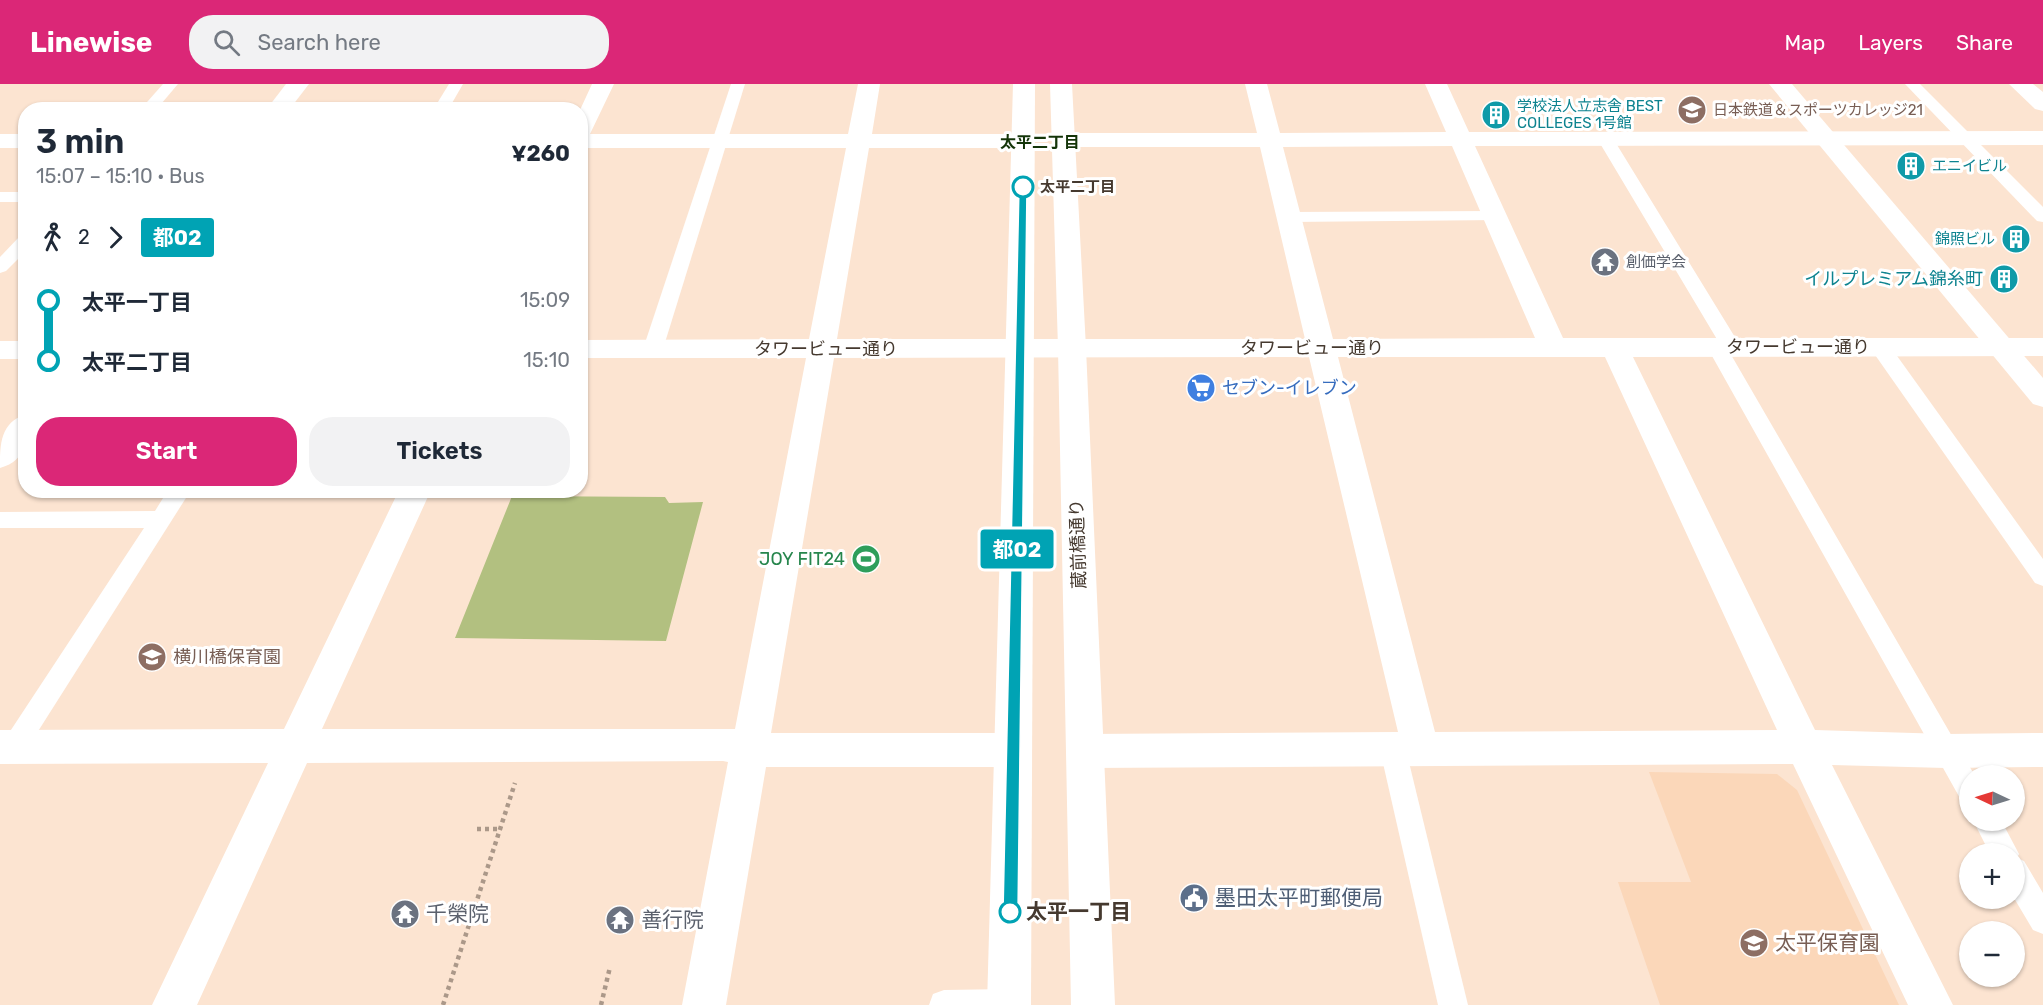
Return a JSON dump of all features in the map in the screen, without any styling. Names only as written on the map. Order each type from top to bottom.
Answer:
[{"type":"street","points":[[283,102],[298,84]]},
{"type":"street","points":[[588,115],[603,84]]},
{"type":"street","points":[[704,1005],[868,84]]},
{"type":"street","points":[[1009,1005],[1024,84]]},
{"type":"street","name":"蔵前橋通り","points":[[1061,84],[1072,348],[1093,1005]]},
{"type":"street","points":[[1256,84],[1321,347],[1407,750]]},
{"type":"street","points":[[1436,84],[1553,348]]},
{"type":"street","points":[[1780,84],[2043,398]]},
{"type":"street","points":[[2020,84],[2043,104]]},
{"type":"street","points":[[1063,140],[2043,138]]},
{"type":"street","points":[[0,141],[18,141]]},
{"type":"street","points":[[588,141],[1024,141]]},
{"type":"street","points":[[1614,347],[1804,747],[1931,1005]]},
{"type":"street","name":"タワービュー通り","points":[[588,350],[2043,347]]},
{"type":"street","points":[[0,350],[18,350]]},
{"type":"street","points":[[0,457],[18,435]]},
{"type":"street","points":[[174,1005],[411,498]]},
{"type":"street","points":[[7,747],[723,744],[778,750],[1012,750]]},
{"type":"street","points":[[1085,751],[1804,747],[2043,750]]},
{"type":"lane","points":[[154,102],[171,84]]},
{"type":"lane","points":[[445,102],[456,84]]},
{"type":"lane","points":[[653,349],[738,84]]},
{"type":"lane","points":[[1912,84],[2043,217]]},
{"type":"lane","points":[[1606,140],[1724,347],[1959,772]]},
{"type":"lane","points":[[0,197],[18,197]]},
{"type":"lane","points":[[1289,217],[1495,216]]},
{"type":"lane","points":[[0,267],[18,248]]},
{"type":"lane","points":[[1880,347],[2043,577]]},
{"type":"lane","points":[[7,747],[175,498]]},
{"type":"lane","points":[[0,520],[161,519]]},
{"type":"lane","points":[[1407,750],[1453,1005]]},
{"type":"lane","points":[[2025,889],[2043,920]]},
{"type":"lane","points":[[944,1005],[1009,1005]]},
{"type":"path","points":[[443,1005],[514,785]]},
{"type":"path","points":[[477,829],[500,829]]},
{"type":"path","points":[[601,1005],[610,967]]},
{"type":"shaded area","name":"太平保育園","points":[[1649,772],[1777,774],[1797,790],[1899,1005],[1660,1005],[1618,882],[1691,882]]},
{"type":"green space","points":[[665,497],[669,503],[703,502],[666,641],[455,638],[511,498]]},
{"type":"bus line","name":"都02","points":[[1010,912],[1023,187]]},
{"type":"place","name":"日本鉄道＆スポーツカレッジ21","points":[[1692,110]]},
{"type":"place","name":"学校法人立志舎 BEST COLLEGES 1号館","points":[[1496,115]]},
{"type":"place","name":"エニイビル","points":[[1911,166]]},
{"type":"place","name":"太平二丁目","points":[[1023,187]]},
{"type":"place","name":"錦照ビル","points":[[2016,239]]},
{"type":"place","name":"創価学会","points":[[1605,262]]},
{"type":"place","name":"イルプレミアム錦糸町","points":[[2004,279]]},
{"type":"place","name":"セブン-イレブン","points":[[1201,388]]},
{"type":"place","name":"JOY FIT24","points":[[866,559]]},
{"type":"place","name":"横川橋保育園","points":[[152,657]]},
{"type":"place","name":"墨田太平町郵便局","points":[[1194,898]]},
{"type":"place","name":"太平一丁目","points":[[1010,912]]},
{"type":"place","name":"千榮院","points":[[405,914]]},
{"type":"place","name":"善行院","points":[[620,920]]},
{"type":"place","name":"太平保育園","points":[[1754,943]]},
{"type":"district","name":"太平二丁目","points":[[1040,142]]}]
